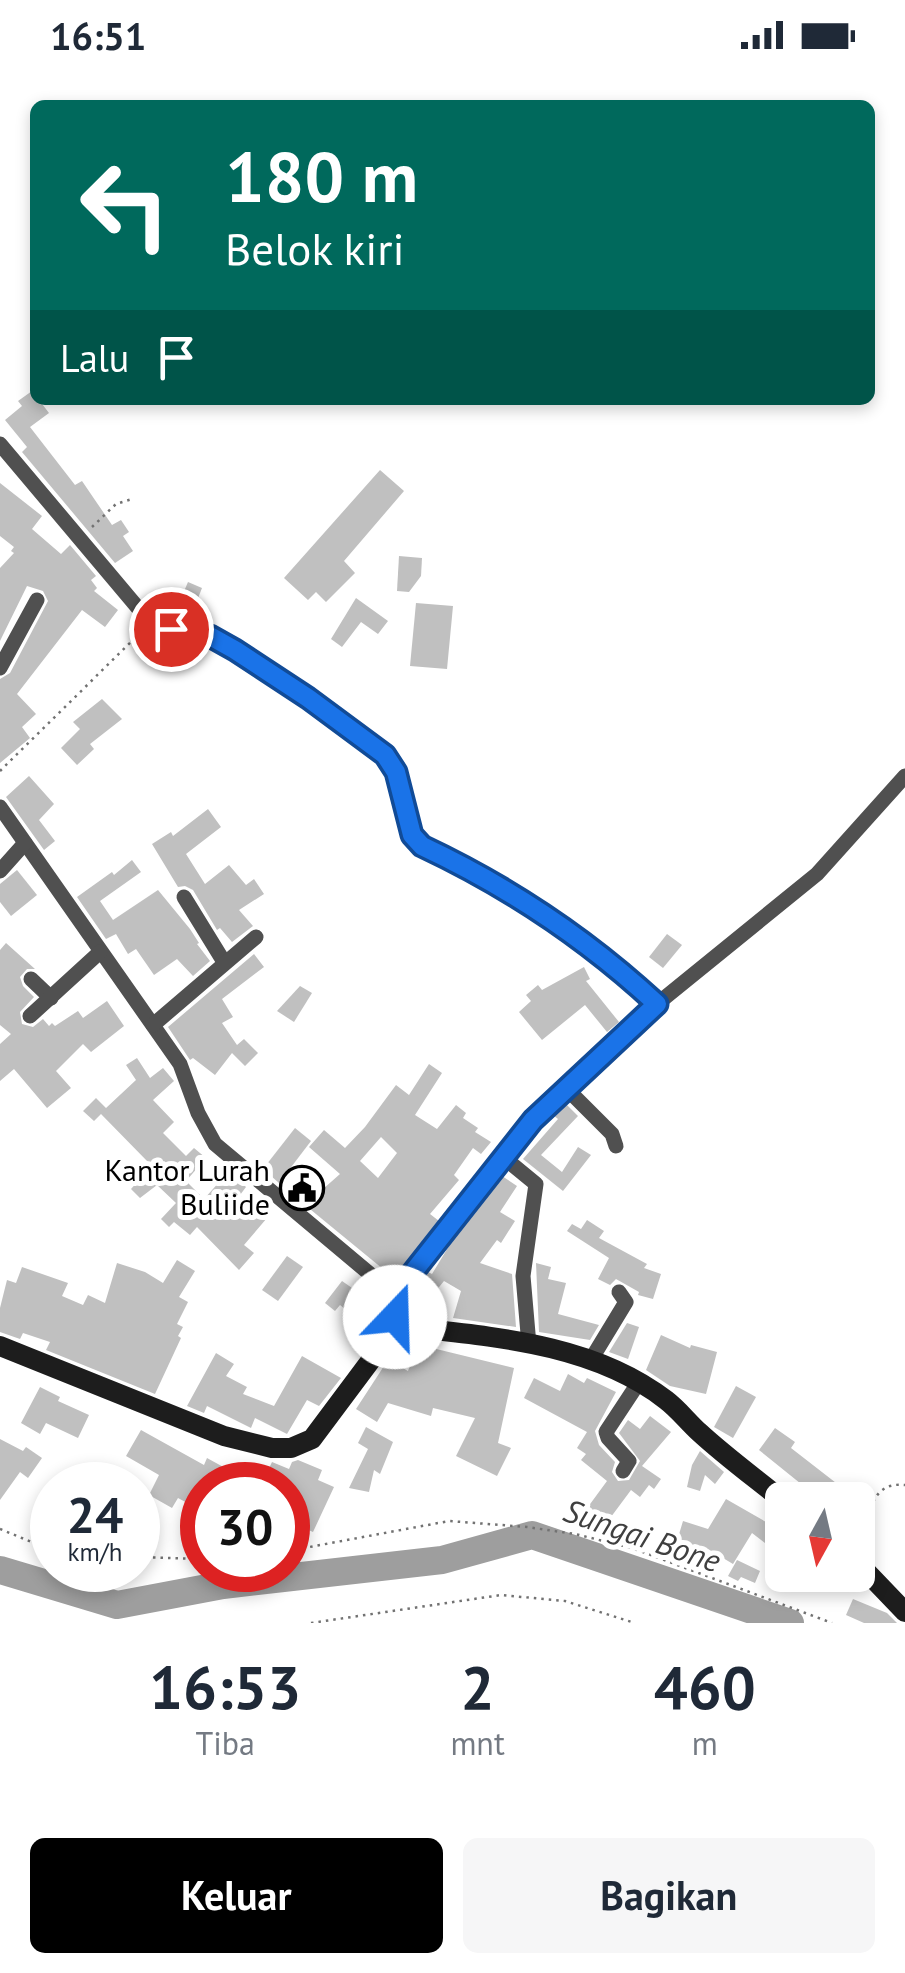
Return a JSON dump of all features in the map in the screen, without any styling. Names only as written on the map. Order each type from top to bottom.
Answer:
[{"type":"street","points":[[0,444],[154,622],[210,636],[363,736],[385,755],[396,772],[412,835],[422,846],[609,960],[657,1004]]},
{"type":"street","points":[[0,668],[37,600]]},
{"type":"street","points":[[396,1339],[395,1295],[533,1120],[657,1004],[816,874],[905,776]]},
{"type":"street","points":[[0,807],[180,1064],[215,1144],[395,1295],[426,1329]]},
{"type":"street","points":[[0,871],[24,842]]},
{"type":"street","points":[[184,897],[224,962]]},
{"type":"street","points":[[152,1025],[256,937]]},
{"type":"street","points":[[30,1016],[100,952]]},
{"type":"street","points":[[32,978],[51,998]]},
{"type":"street","points":[[567,1089],[612,1134],[616,1146]]},
{"type":"street","points":[[502,1156],[536,1184],[523,1276],[529,1344]]},
{"type":"street","points":[[592,1358],[626,1302],[619,1292]]},
{"type":"street","points":[[0,1346],[224,1436],[272,1448],[291,1448],[312,1440],[374,1356],[396,1339],[426,1329],[529,1344],[592,1358],[639,1382],[666,1399],[700,1434],[765,1486]]},
{"type":"street","points":[[623,1472],[629,1460],[606,1432],[639,1382]]},
{"type":"street","points":[[875,1581],[905,1612]]},
{"type":"path","points":[[78,536],[116,504],[132,499]]},
{"type":"path","points":[[0,770],[38,736],[121,648],[154,622]]},
{"type":"path","points":[[875,1496],[894,1484],[905,1485]]},
{"type":"path","points":[[310,1547],[450,1521],[575,1534],[632,1548],[832,1623]]},
{"type":"path","points":[[0,1528],[30,1542]]},
{"type":"path","points":[[311,1623],[501,1594],[565,1600],[634,1623]]},
{"type":"building","points":[[30,392],[30,405],[43,405],[49,413],[30,427],[75,485],[82,481],[112,525],[121,520],[129,532],[123,536],[133,551],[115,563],[22,452],[27,447],[5,420],[22,406],[18,401]]},
{"type":"building","points":[[380,470],[404,491],[344,561],[355,573],[326,602],[316,592],[308,600],[284,578]]},
{"type":"building","points":[[0,483],[42,516],[32,529],[61,554],[70,545],[96,576],[91,580],[97,588],[94,591],[118,610],[105,627],[82,610],[17,694],[36,714],[22,727],[30,738],[0,763],[0,679],[10,673],[48,601],[43,591],[27,586],[0,641],[0,568],[14,553],[14,547],[0,536]]},
{"type":"building","points":[[399,556],[422,558],[421,576],[409,592],[397,591]]},
{"type":"building","points":[[188,582],[202,588],[191,616],[176,610]]},
{"type":"building","points":[[356,598],[388,621],[378,634],[361,622],[342,647],[331,639]]},
{"type":"building","points":[[416,603],[453,606],[447,669],[410,666]]},
{"type":"building","points":[[102,699],[122,719],[90,744],[94,749],[77,765],[61,748],[80,729],[73,722]]},
{"type":"building","points":[[29,776],[54,804],[39,820],[55,841],[44,850],[6,797]]},
{"type":"building","points":[[208,809],[221,827],[186,854],[205,884],[229,865],[246,885],[254,879],[264,894],[239,910],[253,926],[232,942],[220,928],[217,930],[193,890],[178,887],[152,844],[171,832],[173,836]]},
{"type":"building","points":[[132,860],[141,872],[100,901],[113,920],[158,890],[210,961],[193,976],[177,959],[154,975],[136,949],[128,954],[116,934],[106,939],[77,897]]},
{"type":"building","points":[[17,870],[37,895],[11,916],[0,902],[0,884]]},
{"type":"building","points":[[667,934],[682,945],[663,968],[649,957]]},
{"type":"building","points":[[6,943],[35,969],[27,969],[20,977],[34,997],[20,1012],[22,1024],[33,1027],[43,1019],[49,1026],[55,1026],[78,1011],[83,1018],[107,1001],[124,1026],[91,1052],[83,1044],[56,1071],[71,1088],[47,1108],[14,1069],[0,1081],[0,1044],[11,1034],[0,1025],[0,950]]},
{"type":"building","points":[[254,954],[264,967],[222,999],[233,1017],[222,1023],[237,1045],[244,1039],[258,1053],[245,1066],[232,1053],[215,1075],[193,1058],[190,1060],[168,1027]]},
{"type":"building","points":[[584,967],[590,979],[586,981],[619,1022],[607,1032],[585,1005],[542,1040],[519,1012],[531,1001],[526,995],[538,985],[542,990]]},
{"type":"building","points":[[300,986],[312,993],[294,1022],[277,1011]]},
{"type":"building","points":[[137,1058],[150,1078],[163,1068],[174,1081],[153,1100],[174,1122],[163,1133],[186,1156],[194,1148],[206,1158],[186,1181],[204,1199],[229,1171],[246,1187],[240,1195],[267,1218],[244,1245],[254,1253],[239,1270],[197,1227],[190,1235],[174,1222],[169,1227],[161,1219],[176,1203],[157,1185],[140,1198],[131,1189],[138,1181],[134,1177],[148,1162],[101,1114],[94,1121],[83,1111],[96,1098],[106,1108],[136,1080],[126,1065]]},
{"type":"building","points":[[429,1064],[442,1073],[415,1115],[437,1129],[456,1105],[466,1113],[463,1118],[478,1128],[475,1132],[491,1142],[481,1154],[473,1148],[454,1175],[459,1180],[430,1214],[439,1221],[394,1278],[305,1205],[340,1174],[309,1147],[324,1130],[345,1148],[396,1085],[409,1095]],"holes":[[[381,1137],[397,1153],[378,1178],[360,1161]]]},
{"type":"building","points":[[566,1104],[578,1116],[541,1155],[562,1172],[578,1147],[591,1155],[563,1191],[523,1159],[558,1119],[553,1115]]},
{"type":"building","points":[[295,1128],[311,1141],[279,1183],[263,1169]]},
{"type":"building","points":[[502,1176],[517,1186],[500,1212],[515,1221],[501,1243],[497,1240],[480,1263],[512,1274],[516,1327],[453,1318],[461,1291],[444,1281],[422,1308],[410,1294],[428,1272],[432,1274]]},
{"type":"building","points":[[587,1220],[604,1231],[599,1238],[647,1264],[644,1268],[661,1274],[653,1299],[638,1295],[639,1292],[616,1279],[610,1285],[598,1279],[609,1258],[567,1231],[572,1224],[581,1229]]},
{"type":"building","points":[[287,1256],[303,1267],[278,1301],[262,1290]]},
{"type":"building","points":[[177,1260],[195,1271],[179,1297],[188,1302],[177,1324],[183,1327],[178,1336],[181,1338],[155,1394],[46,1350],[50,1342],[23,1333],[20,1339],[0,1332],[0,1308],[7,1280],[16,1283],[22,1267],[68,1283],[62,1296],[83,1305],[88,1295],[105,1303],[117,1263],[163,1283]]},
{"type":"building","points":[[536,1263],[551,1267],[548,1279],[566,1283],[558,1314],[599,1325],[590,1340],[539,1332]]},
{"type":"building","points":[[342,1281],[378,1306],[364,1324],[340,1305],[335,1311],[325,1303]]},
{"type":"building","points":[[627,1323],[639,1327],[628,1359],[609,1352]]},
{"type":"building","points":[[661,1335],[690,1348],[691,1345],[717,1352],[706,1394],[670,1386],[646,1370]]},
{"type":"building","points":[[420,1345],[514,1368],[498,1443],[511,1448],[497,1476],[456,1456],[475,1418],[433,1408],[431,1416],[388,1403],[377,1422],[356,1409],[384,1366],[390,1361],[408,1371]]},
{"type":"building","points":[[216,1353],[234,1364],[226,1376],[247,1387],[243,1394],[274,1406],[302,1356],[341,1378],[319,1406],[307,1400],[287,1434],[255,1418],[251,1428],[207,1406],[204,1413],[187,1406]]},
{"type":"building","points":[[568,1374],[616,1392],[595,1431],[599,1445],[615,1462],[612,1472],[618,1481],[629,1480],[640,1461],[619,1433],[628,1420],[640,1429],[650,1416],[671,1432],[642,1466],[661,1479],[654,1489],[649,1485],[640,1497],[631,1490],[605,1525],[585,1511],[607,1481],[581,1460],[586,1454],[577,1448],[587,1432],[524,1398],[534,1378],[560,1391]]},
{"type":"building","points":[[736,1386],[756,1397],[733,1438],[714,1427]]},
{"type":"building","points":[[40,1387],[60,1397],[58,1401],[89,1415],[78,1438],[46,1423],[40,1434],[21,1423]]},
{"type":"building","points":[[366,1427],[393,1442],[380,1474],[374,1470],[369,1492],[349,1488],[368,1449],[358,1443]]},
{"type":"building","points":[[775,1428],[795,1442],[791,1448],[835,1482],[799,1482],[759,1450]]},
{"type":"building","points":[[141,1430],[199,1462],[180,1462],[180,1499],[172,1508],[160,1501],[160,1462],[136,1462],[126,1456]]},
{"type":"building","points":[[0,1439],[23,1451],[26,1447],[42,1458],[30,1462],[28,1478],[20,1472],[0,1500]]},
{"type":"building","points":[[700,1451],[724,1472],[715,1484],[705,1475],[700,1491],[687,1487]]},
{"type":"building","points":[[310,1465],[322,1470],[318,1480],[334,1487],[313,1532]]},
{"type":"building","points":[[726,1499],[765,1521],[765,1543],[752,1533],[733,1564],[708,1549],[702,1560],[688,1553],[682,1565],[663,1556],[672,1539],[677,1541],[683,1521],[708,1529]]},
{"type":"building","points":[[737,1560],[760,1571],[755,1583],[728,1576]]},
{"type":"building","points":[[853,1599],[887,1613],[897,1623],[864,1623],[846,1615]]},
{"type":"waterway","name":"Sungai Bone","points":[[0,1570],[117,1605],[223,1585],[442,1560],[532,1535],[790,1623]]},
{"type":"place","name":"Kantor Lurah Buliide","points":[[302,1188]]},
{"type":"route","points":[[171,629],[210,636],[363,736],[385,755],[396,772],[412,835],[422,846],[494,886],[609,960],[657,1004],[506,1150],[395,1295],[395,1317]]}]
